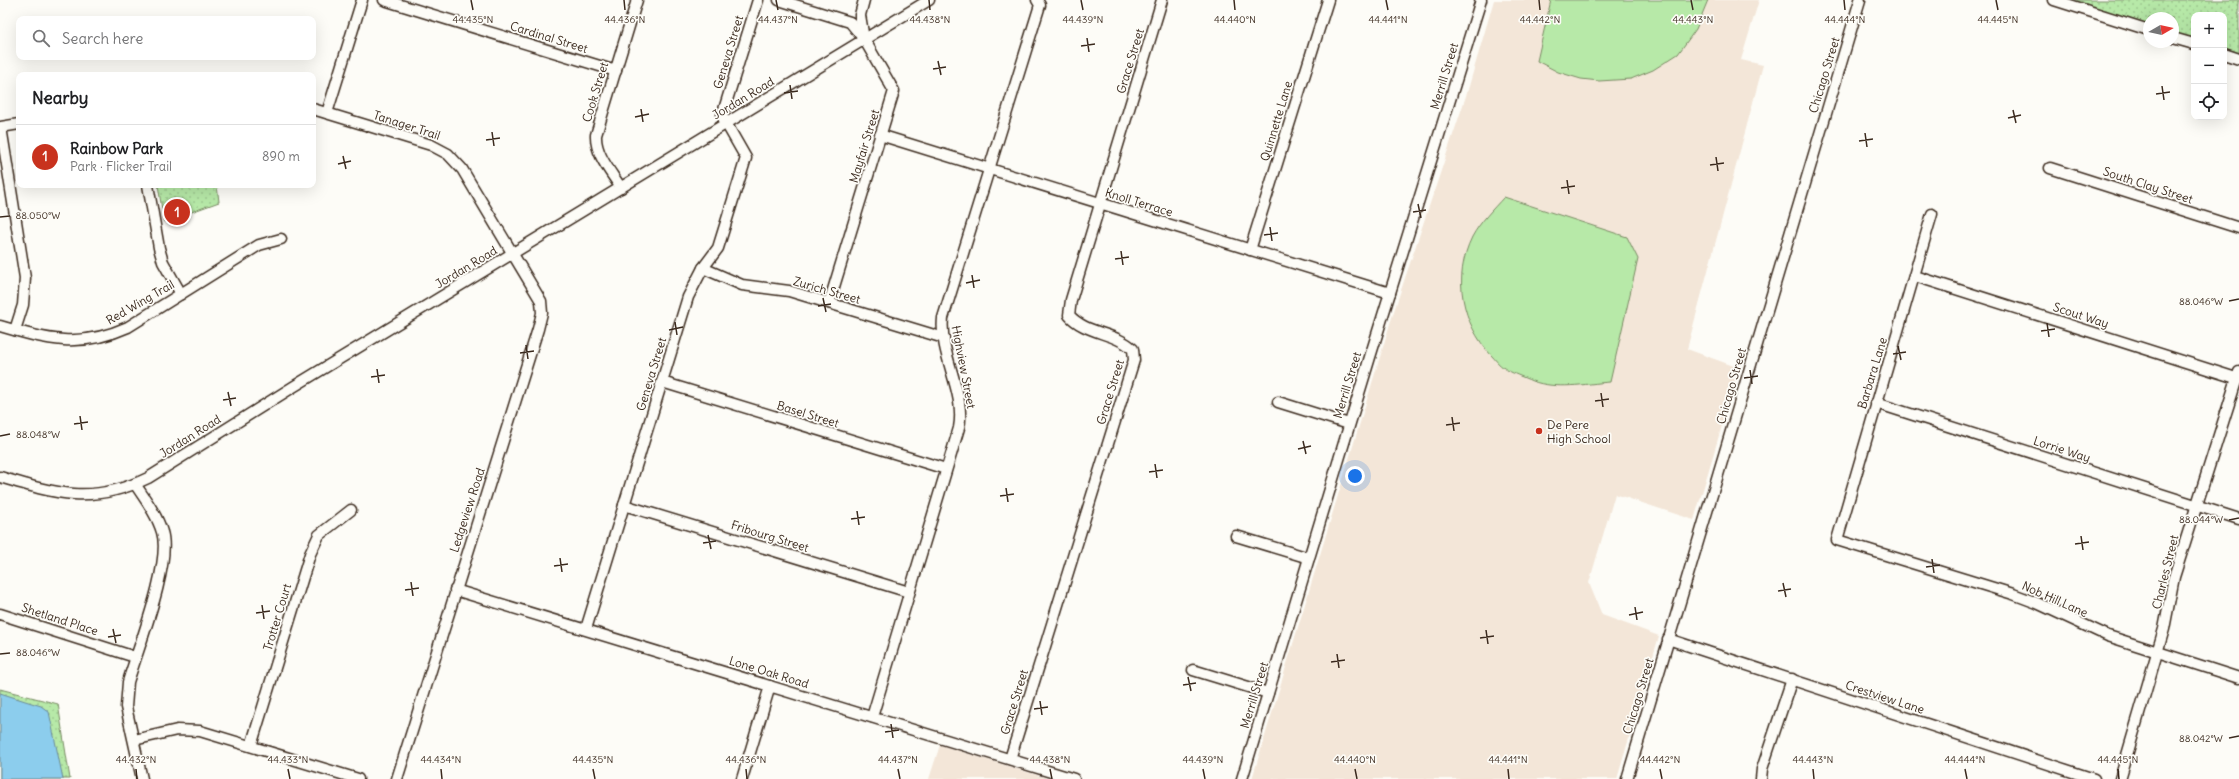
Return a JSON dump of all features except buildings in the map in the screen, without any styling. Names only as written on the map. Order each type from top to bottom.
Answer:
[{"type":"street","points":[[327,113],[362,0]]},
{"type":"street","name":"Cardinal Street","points":[[384,0],[616,71]]},
{"type":"street","name":"Cook Street","points":[[621,188],[601,156],[596,142],[637,0]]},
{"type":"street","name":"Geneva Street","points":[[586,629],[688,297],[703,268],[718,248],[746,158],[722,116],[758,0]]},
{"type":"street","points":[[779,0],[850,22],[864,40]]},
{"type":"street","name":"Mayfair Street","points":[[829,303],[894,91],[864,40],[860,15],[864,0]]},
{"type":"street","name":"Jordan Road","points":[[0,477],[48,492],[75,495],[99,494],[135,484],[929,0]]},
{"type":"street","name":"Highview Street","points":[[872,717],[959,428],[960,412],[944,338],[943,318],[1040,5],[1037,0]]},
{"type":"street","name":"Grace Street","points":[[1010,759],[1134,360],[1133,348],[1126,342],[1075,323],[1069,315],[1071,300],[1099,203],[1162,0]]},
{"type":"street","name":"Quinnette Lane","points":[[1250,250],[1328,0]]},
{"type":"street","name":"Merrill Street","points":[[1242,779],[1349,424],[1481,0]]},
{"type":"street","name":"Chicago Street","points":[[1627,779],[1860,0]]},
{"type":"street","points":[[2054,0],[2143,28]]},
{"type":"street","points":[[2179,40],[2191,43]]},
{"type":"street","points":[[2227,55],[2239,59]]},
{"type":"street","name":"Tanager Trail","points":[[316,110],[431,145],[448,154],[462,169],[514,253]]},
{"type":"street","points":[[15,330],[23,305],[25,278],[1,127],[16,124]]},
{"type":"street","name":"Knoll Terrace","points":[[880,136],[1390,293]]},
{"type":"street","name":"South Clay Street","points":[[2050,168],[2239,228]]},
{"type":"street","points":[[149,188],[159,248],[163,262],[181,294]]},
{"type":"street","name":"Barbara Lane","points":[[1837,540],[1932,214]]},
{"type":"street","name":"Red Wing Trail","points":[[0,326],[57,341],[95,339],[128,327],[259,245],[281,239]]},
{"type":"street","name":"Ledgeview Road","points":[[397,779],[542,313],[541,301],[514,253]]},
{"type":"street","name":"Zurich Street","points":[[703,268],[742,285],[789,291],[944,338]]},
{"type":"street","name":"Scout Way","points":[[1915,276],[2238,377]]},
{"type":"street","name":"Charles Street","points":[[2120,779],[2158,652],[2174,577],[2238,377]]},
{"type":"street","name":"Basel Street","points":[[662,382],[946,470]]},
{"type":"street","points":[[1278,402],[1349,424]]},
{"type":"street","name":"Lorrie Way","points":[[1876,403],[2239,519]]},
{"type":"street","points":[[135,484],[157,519],[162,532],[165,547],[162,570],[135,657],[126,695],[142,779]]},
{"type":"street","name":"Fribourg Street","points":[[624,505],[909,592]]},
{"type":"street","name":"Trotter Court","points":[[251,746],[310,554],[319,535],[351,510]]},
{"type":"street","points":[[1236,536],[1309,558]]},
{"type":"street","name":"Nob Hill Lane","points":[[1837,540],[2013,594],[2037,603],[2108,636],[2239,678]]},
{"type":"street","name":"Lone Oak Road","points":[[456,590],[1074,779]]},
{"type":"street","name":"Shetland Place","points":[[0,614],[135,657]]},
{"type":"street","name":"Crestview Lane","points":[[1668,639],[2094,779]]},
{"type":"street","points":[[1193,670],[1268,693]]},
{"type":"street","points":[[1761,779],[1762,769],[1792,680]]},
{"type":"street","points":[[742,779],[770,686]]},
{"type":"street","points":[[134,740],[177,730],[191,730],[251,746],[358,779]]},
{"type":"shaded area","name":"De Pere High School","points":[[1494,0],[1759,0],[1741,60],[1763,65],[1687,349],[1739,368],[1694,520],[1615,494],[1589,583],[1602,615],[1659,636],[1617,779],[1252,779],[1393,314],[1467,93]]},
{"type":"shaded area","points":[[940,745],[1050,779],[929,779]]},
{"type":"green space","points":[[1551,0],[1708,0],[1696,29],[1678,54],[1653,70],[1631,79],[1599,81],[1581,79],[1558,72],[1537,61]]},
{"type":"green space","points":[[2054,0],[2239,0],[2239,59],[2227,55],[2227,12],[2191,12],[2191,43],[2179,40],[2179,12],[2143,12],[2143,28]]},
{"type":"green space","points":[[158,188],[217,188],[219,202],[164,222]]},
{"type":"green space","points":[[1504,197],[1627,237],[1638,259],[1610,382],[1561,386],[1541,384],[1532,381],[1510,372],[1500,365],[1481,342],[1473,329],[1463,299],[1462,268],[1472,237],[1487,216]]},
{"type":"green space","points":[[0,689],[58,704],[70,779],[0,779]]},
{"type":"water","points":[[0,693],[41,706],[49,712],[63,779],[0,779]]},
{"type":"place","name":"Rainbow Park","points":[[177,212]]},
{"type":"place","name":"De Pere High School","points":[[1539,431]]}]
